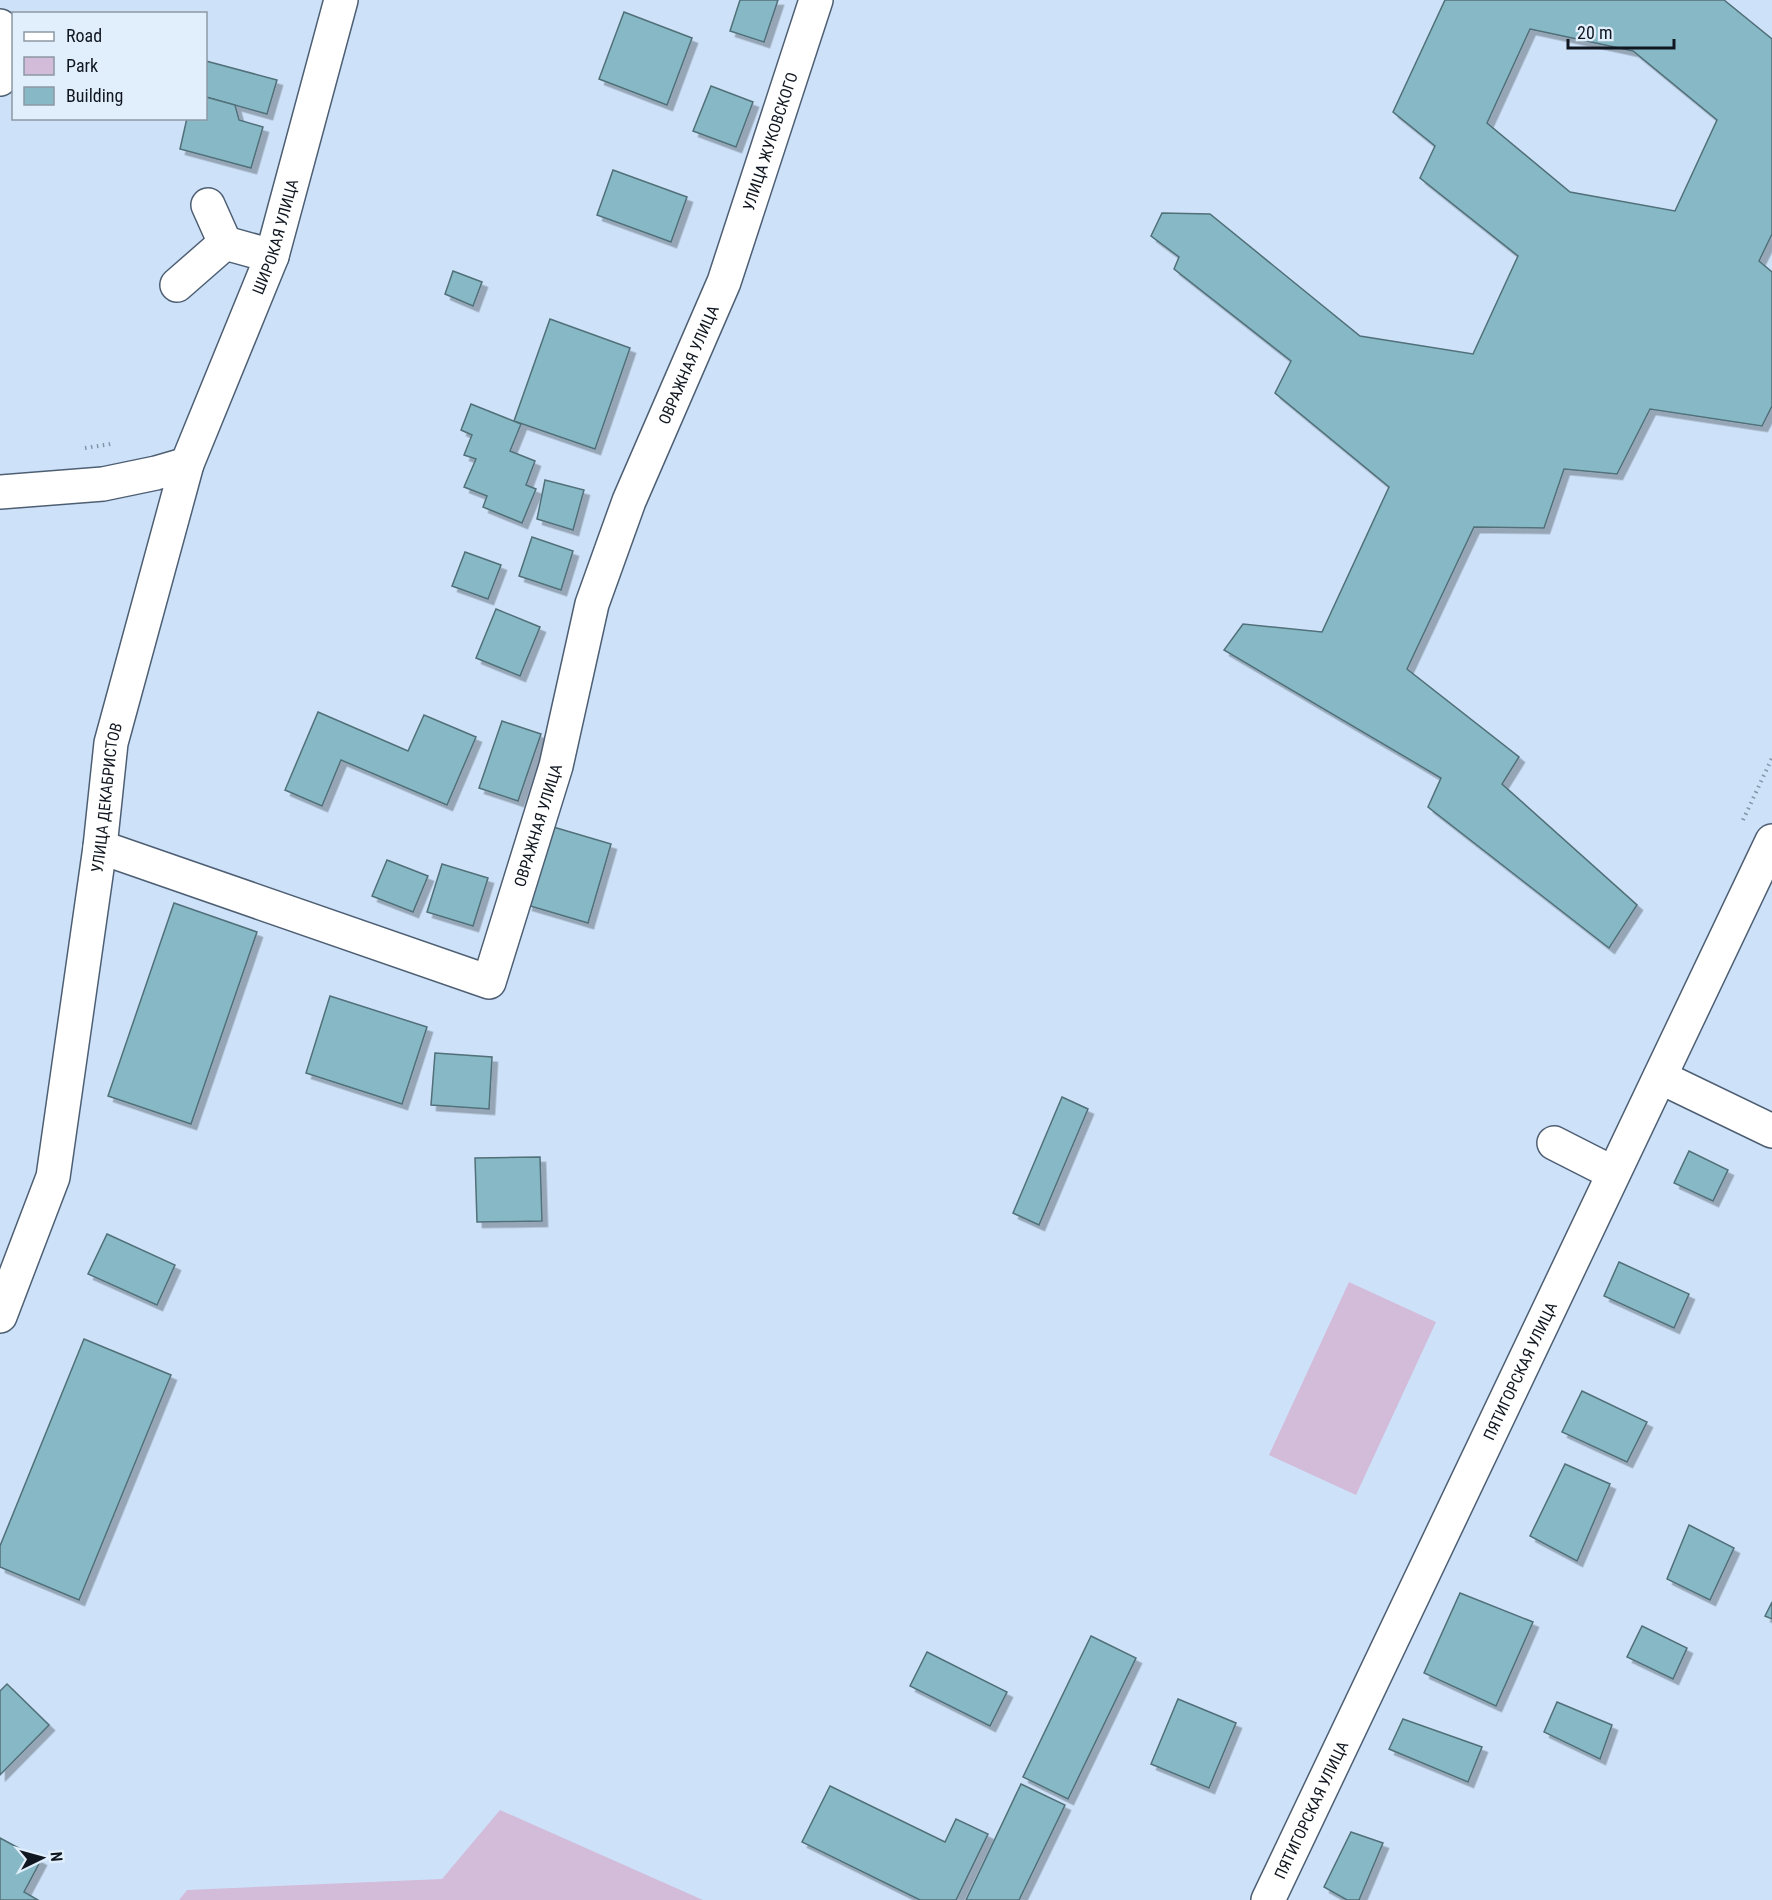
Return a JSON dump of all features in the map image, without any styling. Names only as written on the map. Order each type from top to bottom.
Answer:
[{"type":"street","name":"ШИРОКАЯ УЛИЦА","points":[[187,464],[272,256],[341,0]]},
{"type":"street","name":"УЛИЦА ЖУКОВСКОГО","points":[[724,282],[816,0]]},
{"type":"street","points":[[0,26],[4,65],[0,80]]},
{"type":"street","points":[[208,205],[225,243]]},
{"type":"street","points":[[225,243],[272,256]]},
{"type":"street","points":[[177,285],[225,243]]},
{"type":"street","name":"ОВРАЖНАЯ УЛИЦА","points":[[100,848],[489,982],[556,766],[592,604],[629,501],[724,282]]},
{"type":"street","points":[[0,492],[103,484],[187,464]]},
{"type":"street","name":"УЛИЦА ДЕКАБРИСТОВ","points":[[0,1316],[53,1176],[100,848],[111,743],[187,464]]},
{"type":"street","name":"ПЯТИГОРСКАЯ УЛИЦА","points":[[1268,1900],[1772,841]]},
{"type":"street","points":[[1660,1077],[1772,1131]]},
{"type":"street","points":[[1554,1143],[1613,1173]]},
{"type":"green space","points":[[1349,1282],[1436,1322],[1356,1495],[1269,1455]]},
{"type":"green space","points":[[500,1810],[703,1900],[179,1900],[187,1890],[442,1879]]},
{"type":"building","points":[[740,0],[778,0],[764,42],[730,31]]},
{"type":"building","points":[[1445,0],[1724,0],[1772,39],[1772,234],[1759,261],[1772,272],[1772,406],[1762,426],[1650,409],[1617,474],[1564,469],[1544,528],[1474,527],[1407,669],[1519,757],[1502,784],[1637,905],[1609,948],[1428,807],[1441,778],[1224,650],[1243,624],[1322,632],[1389,487],[1275,393],[1291,361],[1174,269],[1179,257],[1151,236],[1162,213],[1210,214],[1360,336],[1473,354],[1518,256],[1420,178],[1435,146],[1393,112]],"holes":[[[1530,29],[1633,51],[1717,120],[1675,211],[1570,192],[1487,123]]]},
{"type":"building","points":[[624,12],[692,38],[667,105],[599,79]]},
{"type":"building","points":[[207,61],[277,80],[267,114],[207,97]]},
{"type":"building","points":[[711,86],[753,102],[736,147],[693,131]]},
{"type":"building","points":[[207,97],[235,105],[239,120],[263,127],[251,168],[180,149],[187,120],[207,120]]},
{"type":"building","points":[[613,170],[687,197],[671,242],[597,215]]},
{"type":"building","points":[[453,271],[482,282],[473,306],[445,294]]},
{"type":"building","points":[[550,319],[630,348],[595,449],[514,421]]},
{"type":"building","points":[[471,404],[521,424],[510,451],[535,461],[526,485],[536,489],[522,523],[483,507],[487,496],[464,487],[476,459],[464,455],[472,435],[461,430]]},
{"type":"building","points":[[545,480],[584,490],[573,530],[537,519]]},
{"type":"building","points":[[532,537],[573,551],[561,590],[519,576]]},
{"type":"building","points":[[465,552],[501,565],[488,599],[452,586]]},
{"type":"building","points":[[496,609],[540,627],[520,676],[476,658]]},
{"type":"building","points":[[318,712],[408,751],[424,715],[476,737],[447,805],[341,760],[322,806],[285,790]]},
{"type":"building","points":[[502,721],[541,734],[518,801],[479,788]]},
{"type":"building","points":[[550,826],[611,844],[588,923],[527,905]]},
{"type":"building","points":[[387,860],[428,876],[413,912],[372,896]]},
{"type":"building","points":[[442,864],[488,878],[473,926],[427,912]]},
{"type":"building","points":[[174,903],[257,932],[191,1124],[108,1096]]},
{"type":"building","points":[[330,996],[427,1027],[402,1104],[306,1073]]},
{"type":"building","points":[[435,1053],[492,1057],[489,1109],[431,1105]]},
{"type":"building","points":[[1062,1097],[1088,1109],[1039,1225],[1013,1213]]},
{"type":"building","points":[[1689,1151],[1728,1170],[1713,1201],[1674,1183]]},
{"type":"building","points":[[540,1157],[542,1221],[477,1222],[475,1158]]},
{"type":"building","points":[[107,1234],[175,1265],[157,1305],[88,1274]]},
{"type":"building","points":[[1619,1262],[1689,1294],[1674,1328],[1604,1296]]},
{"type":"building","points":[[84,1339],[171,1375],[79,1600],[0,1567],[0,1546]]},
{"type":"building","points":[[1582,1391],[1647,1422],[1627,1462],[1562,1432]]},
{"type":"building","points":[[1565,1464],[1610,1484],[1577,1561],[1530,1536]]},
{"type":"building","points":[[1689,1525],[1734,1548],[1710,1600],[1667,1579]]},
{"type":"building","points":[[1460,1593],[1533,1622],[1496,1706],[1424,1673]]},
{"type":"building","points":[[1772,1602],[1772,1619],[1765,1616]]},
{"type":"building","points":[[1642,1626],[1687,1648],[1673,1679],[1627,1657]]},
{"type":"building","points":[[1091,1636],[1136,1658],[1068,1799],[1023,1777]]},
{"type":"building","points":[[927,1652],[1007,1692],[990,1726],[910,1686]]},
{"type":"building","points":[[7,1684],[49,1725],[0,1775],[0,1691]]},
{"type":"building","points":[[1178,1699],[1236,1723],[1209,1788],[1151,1764]]},
{"type":"building","points":[[1557,1702],[1612,1725],[1600,1759],[1544,1732]]},
{"type":"building","points":[[1403,1719],[1482,1747],[1468,1782],[1389,1749]]},
{"type":"building","points":[[1021,1784],[1065,1805],[1019,1900],[966,1900]]},
{"type":"building","points":[[830,1786],[945,1842],[956,1819],[988,1834],[956,1900],[920,1900],[802,1842]]},
{"type":"building","points":[[1351,1832],[1383,1843],[1359,1900],[1347,1900],[1324,1887]]},
{"type":"building","points":[[0,1838],[41,1860],[24,1892],[38,1900],[0,1900]]}]
